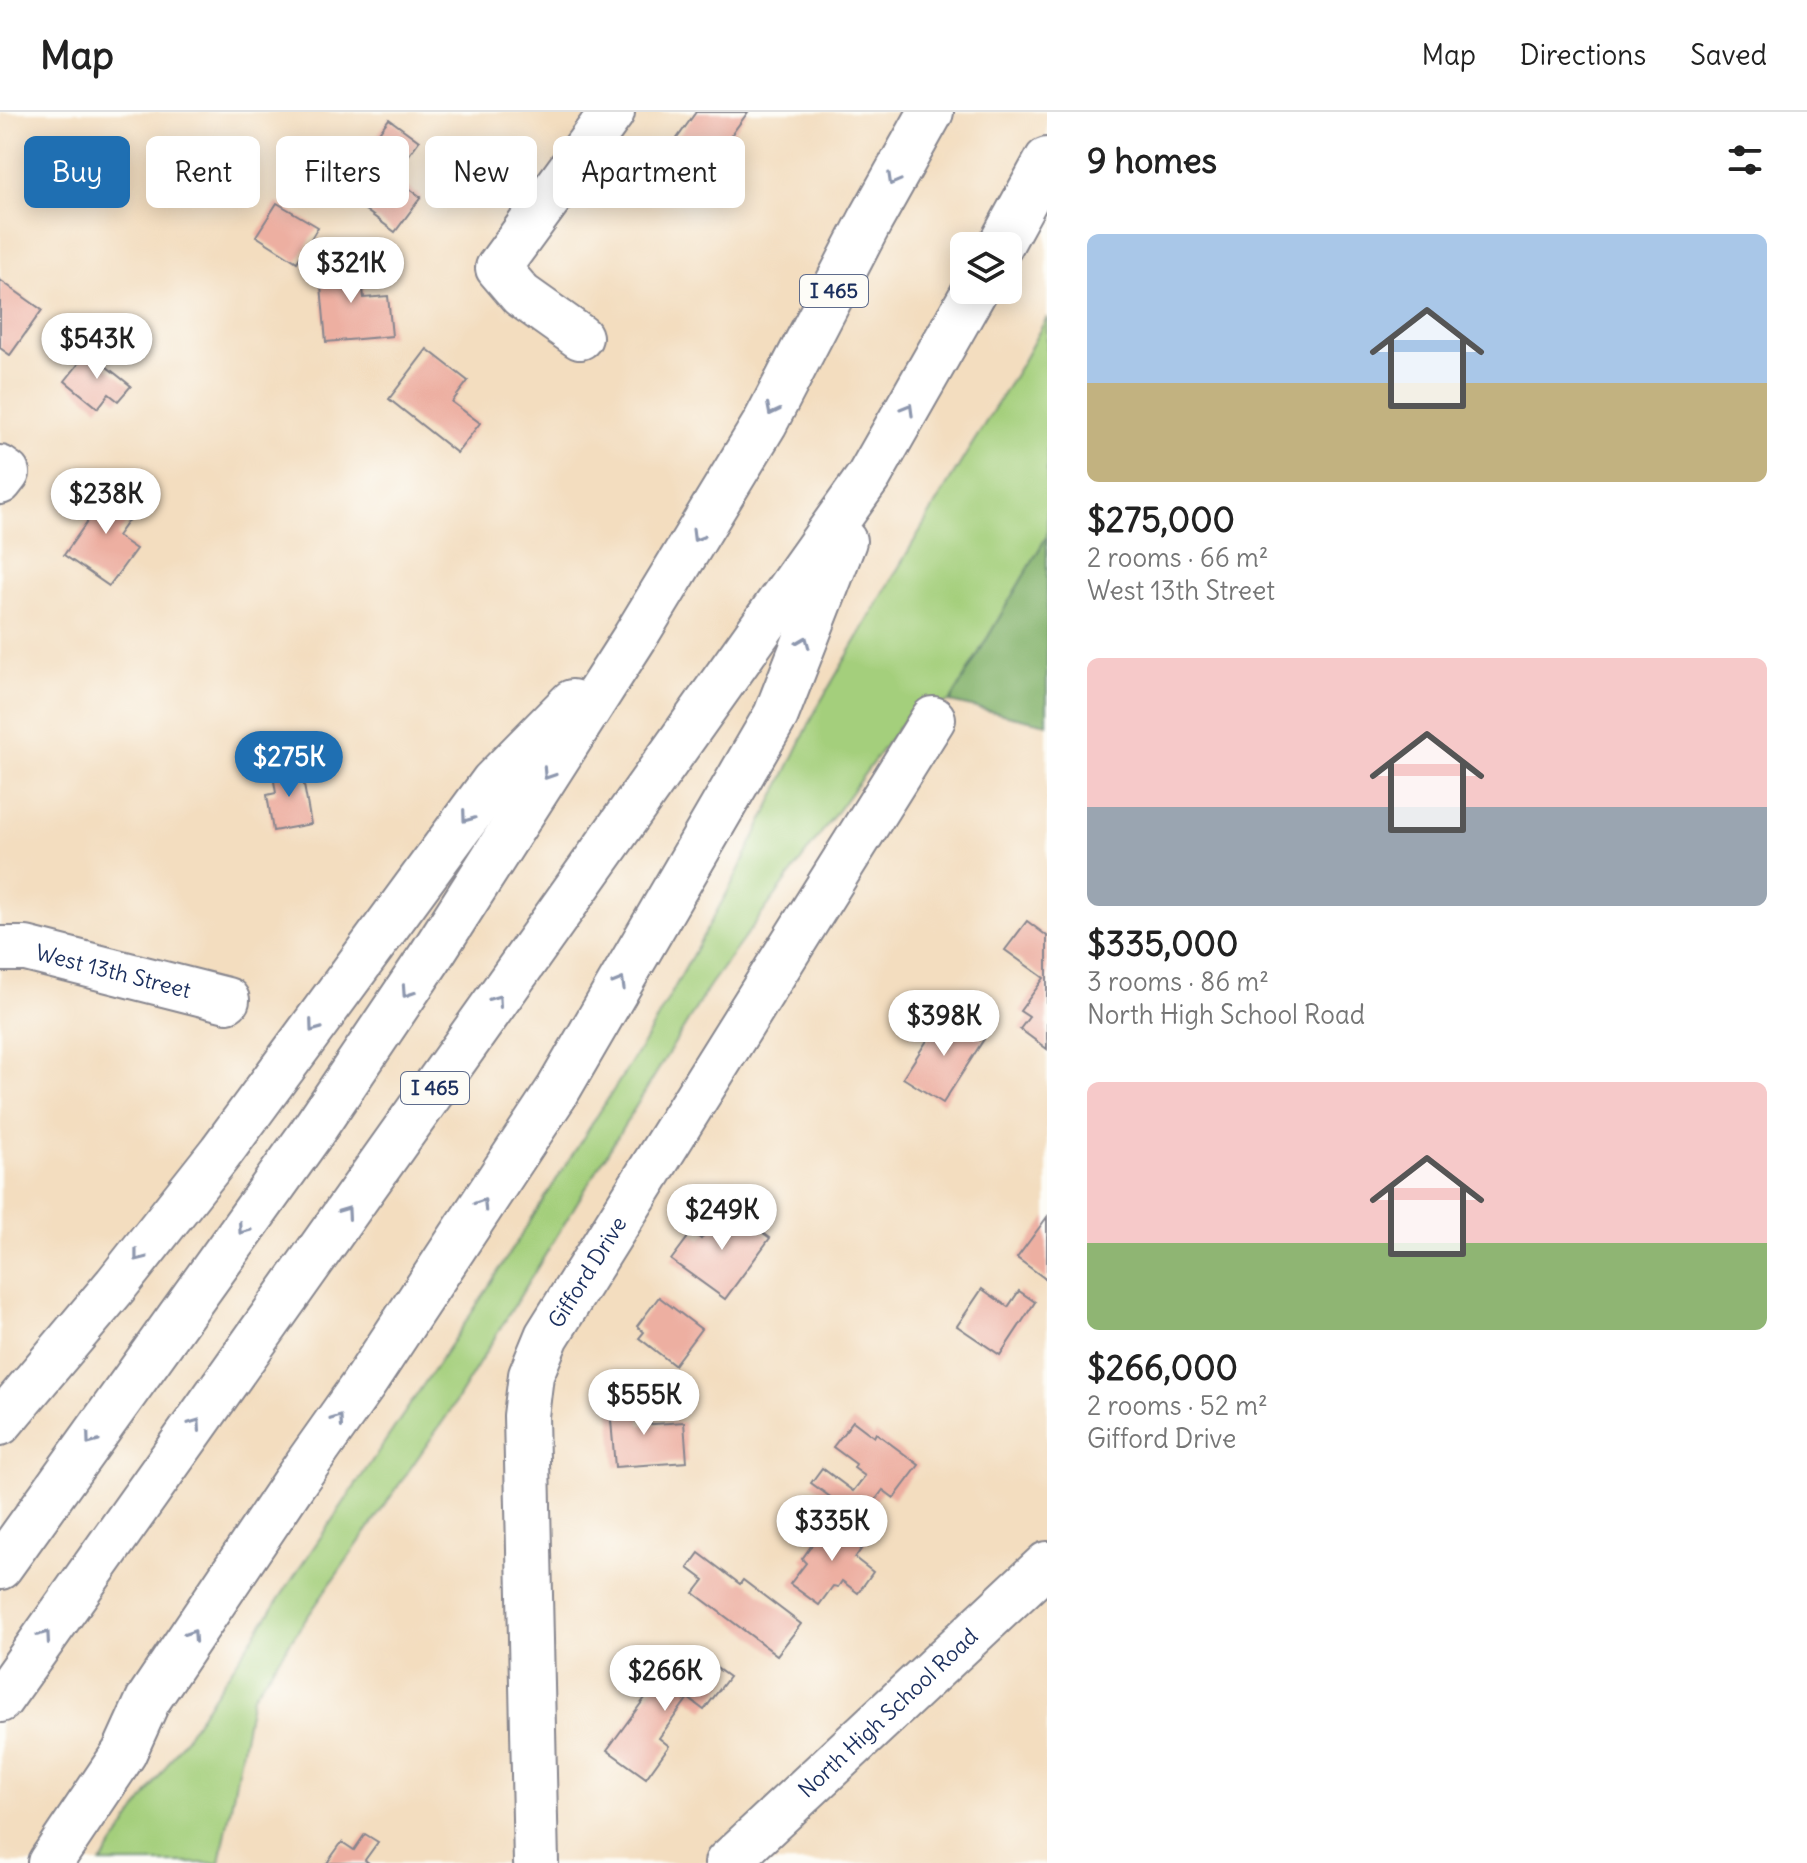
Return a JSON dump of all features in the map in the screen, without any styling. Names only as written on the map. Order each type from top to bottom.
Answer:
[{"type":"main road","points":[[580,337],[521,295],[498,268],[612,112]]},
{"type":"main road","name":"I 465","points":[[0,1567],[310,1135],[430,957],[635,637],[765,423],[870,221],[931,112]]},
{"type":"main road","points":[[1008,232],[1047,160]]},
{"type":"main road","name":"I 465","points":[[0,1700],[869,476],[967,304]]},
{"type":"main road","points":[[50,1863],[124,1753],[148,1700],[363,1385],[558,1090],[776,715],[869,476]]},
{"type":"main road","points":[[0,1423],[116,1285],[221,1152],[493,782],[635,637]]},
{"type":"main road","name":"Gifford Drive","points":[[536,1863],[526,1416],[527,1396],[535,1366],[552,1328],[933,719]]},
{"type":"main road","name":"West 13th Street","points":[[0,949],[26,949],[227,1000]]},
{"type":"main road","name":"North High School Road","points":[[727,1863],[1047,1564]]},
{"type":"main road","points":[[18,1863],[107,1740],[148,1700]]},
{"type":"green space","points":[[1047,317],[1047,536],[950,702],[909,713],[710,985],[448,1414],[252,1697],[220,1863],[101,1863],[471,1314],[646,1039],[733,882],[818,706]]},
{"type":"green space","points":[[1047,536],[1047,724],[950,702]]},
{"type":"building","points":[[696,112],[748,112],[731,136],[679,136]]},
{"type":"building","points":[[389,119],[419,141],[409,155],[409,136],[376,136]]},
{"type":"building","points":[[409,188],[421,197],[395,232],[363,208],[409,208]]},
{"type":"building","points":[[276,205],[276,208],[286,208],[318,227],[297,262],[256,236]]},
{"type":"building","points":[[360,260],[364,298],[388,296],[392,336],[326,342],[319,263]]},
{"type":"building","points":[[0,280],[42,310],[10,355],[0,348]]},
{"type":"building","points":[[427,349],[468,381],[452,402],[480,423],[457,453],[389,399]]},
{"type":"building","points":[[88,352],[131,386],[118,401],[109,394],[98,408],[65,381]]},
{"type":"building","points":[[115,482],[142,501],[117,536],[136,549],[109,586],[64,555]]},
{"type":"building","points":[[300,763],[311,824],[273,831],[267,795],[276,793],[272,769]]},
{"type":"building","points":[[1027,921],[1047,936],[1047,1049],[1020,1029],[1029,1017],[1020,1011],[1044,978],[1005,950]]},
{"type":"building","points":[[944,1014],[984,1039],[943,1103],[903,1078]]},
{"type":"building","points":[[725,1205],[770,1238],[725,1299],[671,1260],[692,1232],[701,1239]]},
{"type":"building","points":[[1047,1217],[1047,1280],[1017,1258]]},
{"type":"building","points":[[982,1289],[1008,1307],[1019,1291],[1035,1302],[1000,1355],[957,1326]]},
{"type":"building","points":[[659,1297],[701,1329],[674,1365],[639,1338],[644,1332],[637,1326]]},
{"type":"building","points":[[638,1394],[640,1425],[684,1422],[687,1462],[615,1467],[609,1397]]},
{"type":"building","points":[[853,1421],[874,1437],[876,1433],[919,1465],[894,1498],[883,1490],[861,1519],[811,1483],[822,1468],[853,1491],[865,1476],[854,1468],[856,1464],[833,1447]]},
{"type":"building","points":[[832,1517],[866,1542],[855,1558],[873,1572],[858,1593],[842,1581],[838,1587],[833,1586],[819,1605],[790,1584],[806,1563],[802,1559]]},
{"type":"building","points":[[699,1553],[740,1584],[743,1580],[801,1624],[777,1655],[694,1593],[704,1580],[688,1568]]},
{"type":"building","points":[[693,1651],[729,1677],[704,1710],[688,1698],[659,1738],[669,1746],[646,1778],[607,1750],[661,1676],[670,1682]]},
{"type":"building","points":[[365,1834],[378,1842],[365,1860],[369,1863],[327,1863],[342,1842],[354,1850]]}]
